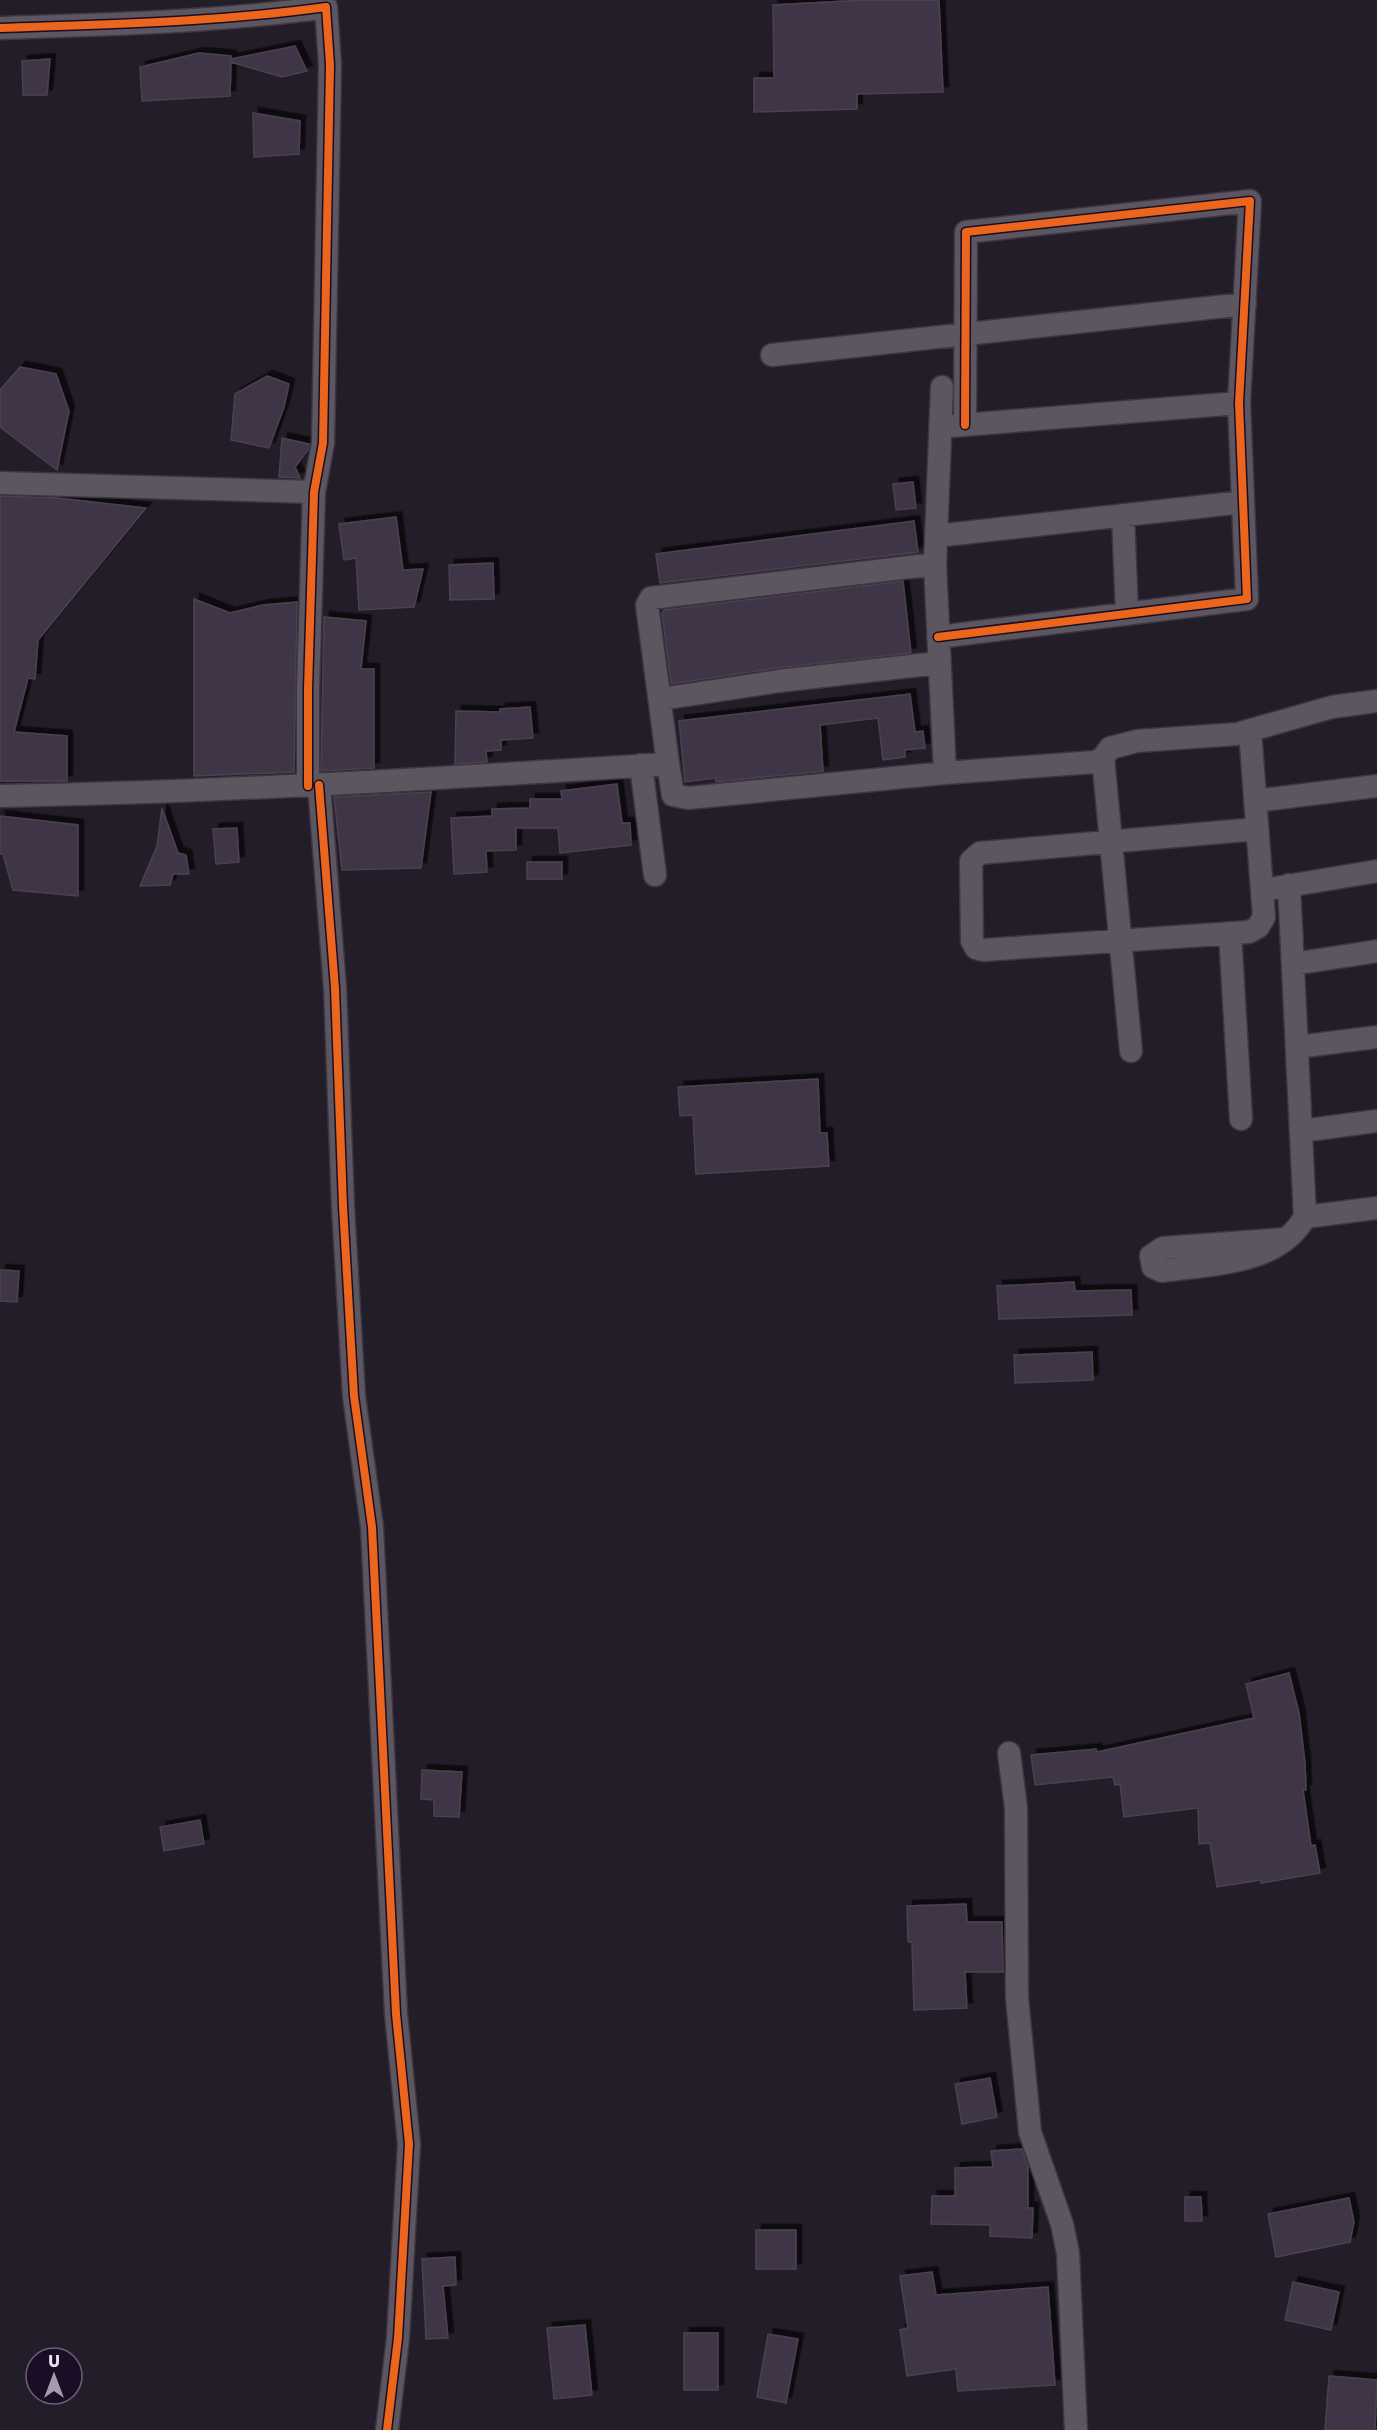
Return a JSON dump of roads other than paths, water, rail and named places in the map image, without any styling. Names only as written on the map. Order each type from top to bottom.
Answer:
[{"type":"street","points":[[0,28],[265,16],[326,4],[330,65],[322,443],[315,492],[308,676],[313,785],[335,988],[343,1206],[354,1396],[372,1527],[396,2014],[409,2145],[398,2338],[387,2430]]},
{"type":"street","points":[[938,637],[1247,599],[1239,403],[1250,201],[966,232],[965,425]]},
{"type":"street","points":[[772,354],[1245,304]]},
{"type":"street","points":[[942,387],[935,564],[945,773]]},
{"type":"street","points":[[941,428],[1239,403]]},
{"type":"street","points":[[0,483],[315,492]]},
{"type":"street","points":[[936,536],[1243,502]]},
{"type":"street","points":[[1124,515],[1128,614]]},
{"type":"street","points":[[935,564],[651,598],[647,605],[673,795],[688,798],[945,773],[1095,762],[1103,758],[1110,748],[1137,741],[1250,730],[1332,707],[1377,701]]},
{"type":"street","points":[[661,699],[779,681],[938,663]]},
{"type":"street","points":[[1250,730],[1264,917],[1258,927],[1249,932],[984,950],[976,948],[972,940],[971,861],[980,853],[1257,830]]},
{"type":"street","points":[[1103,758],[1131,1051]]},
{"type":"street","points":[[0,796],[145,793],[313,785],[668,764]]},
{"type":"street","points":[[641,765],[655,874]]},
{"type":"street","points":[[1255,801],[1377,786]]},
{"type":"street","points":[[1262,890],[1377,871]]},
{"type":"street","points":[[1289,885],[1305,1217]]},
{"type":"street","points":[[1230,933],[1240,1119]]},
{"type":"street","points":[[1293,964],[1377,951]]},
{"type":"street","points":[[1297,1047],[1377,1037]]},
{"type":"street","points":[[1301,1131],[1377,1121]]},
{"type":"street","points":[[1285,1239],[1163,1248],[1151,1256],[1153,1267],[1162,1272],[1252,1258],[1272,1249],[1285,1239],[1305,1217],[1377,1208]]},
{"type":"street","points":[[1009,1753],[1016,1808],[1017,1998],[1030,2132],[1062,2224],[1068,2253],[1076,2430]]}]
